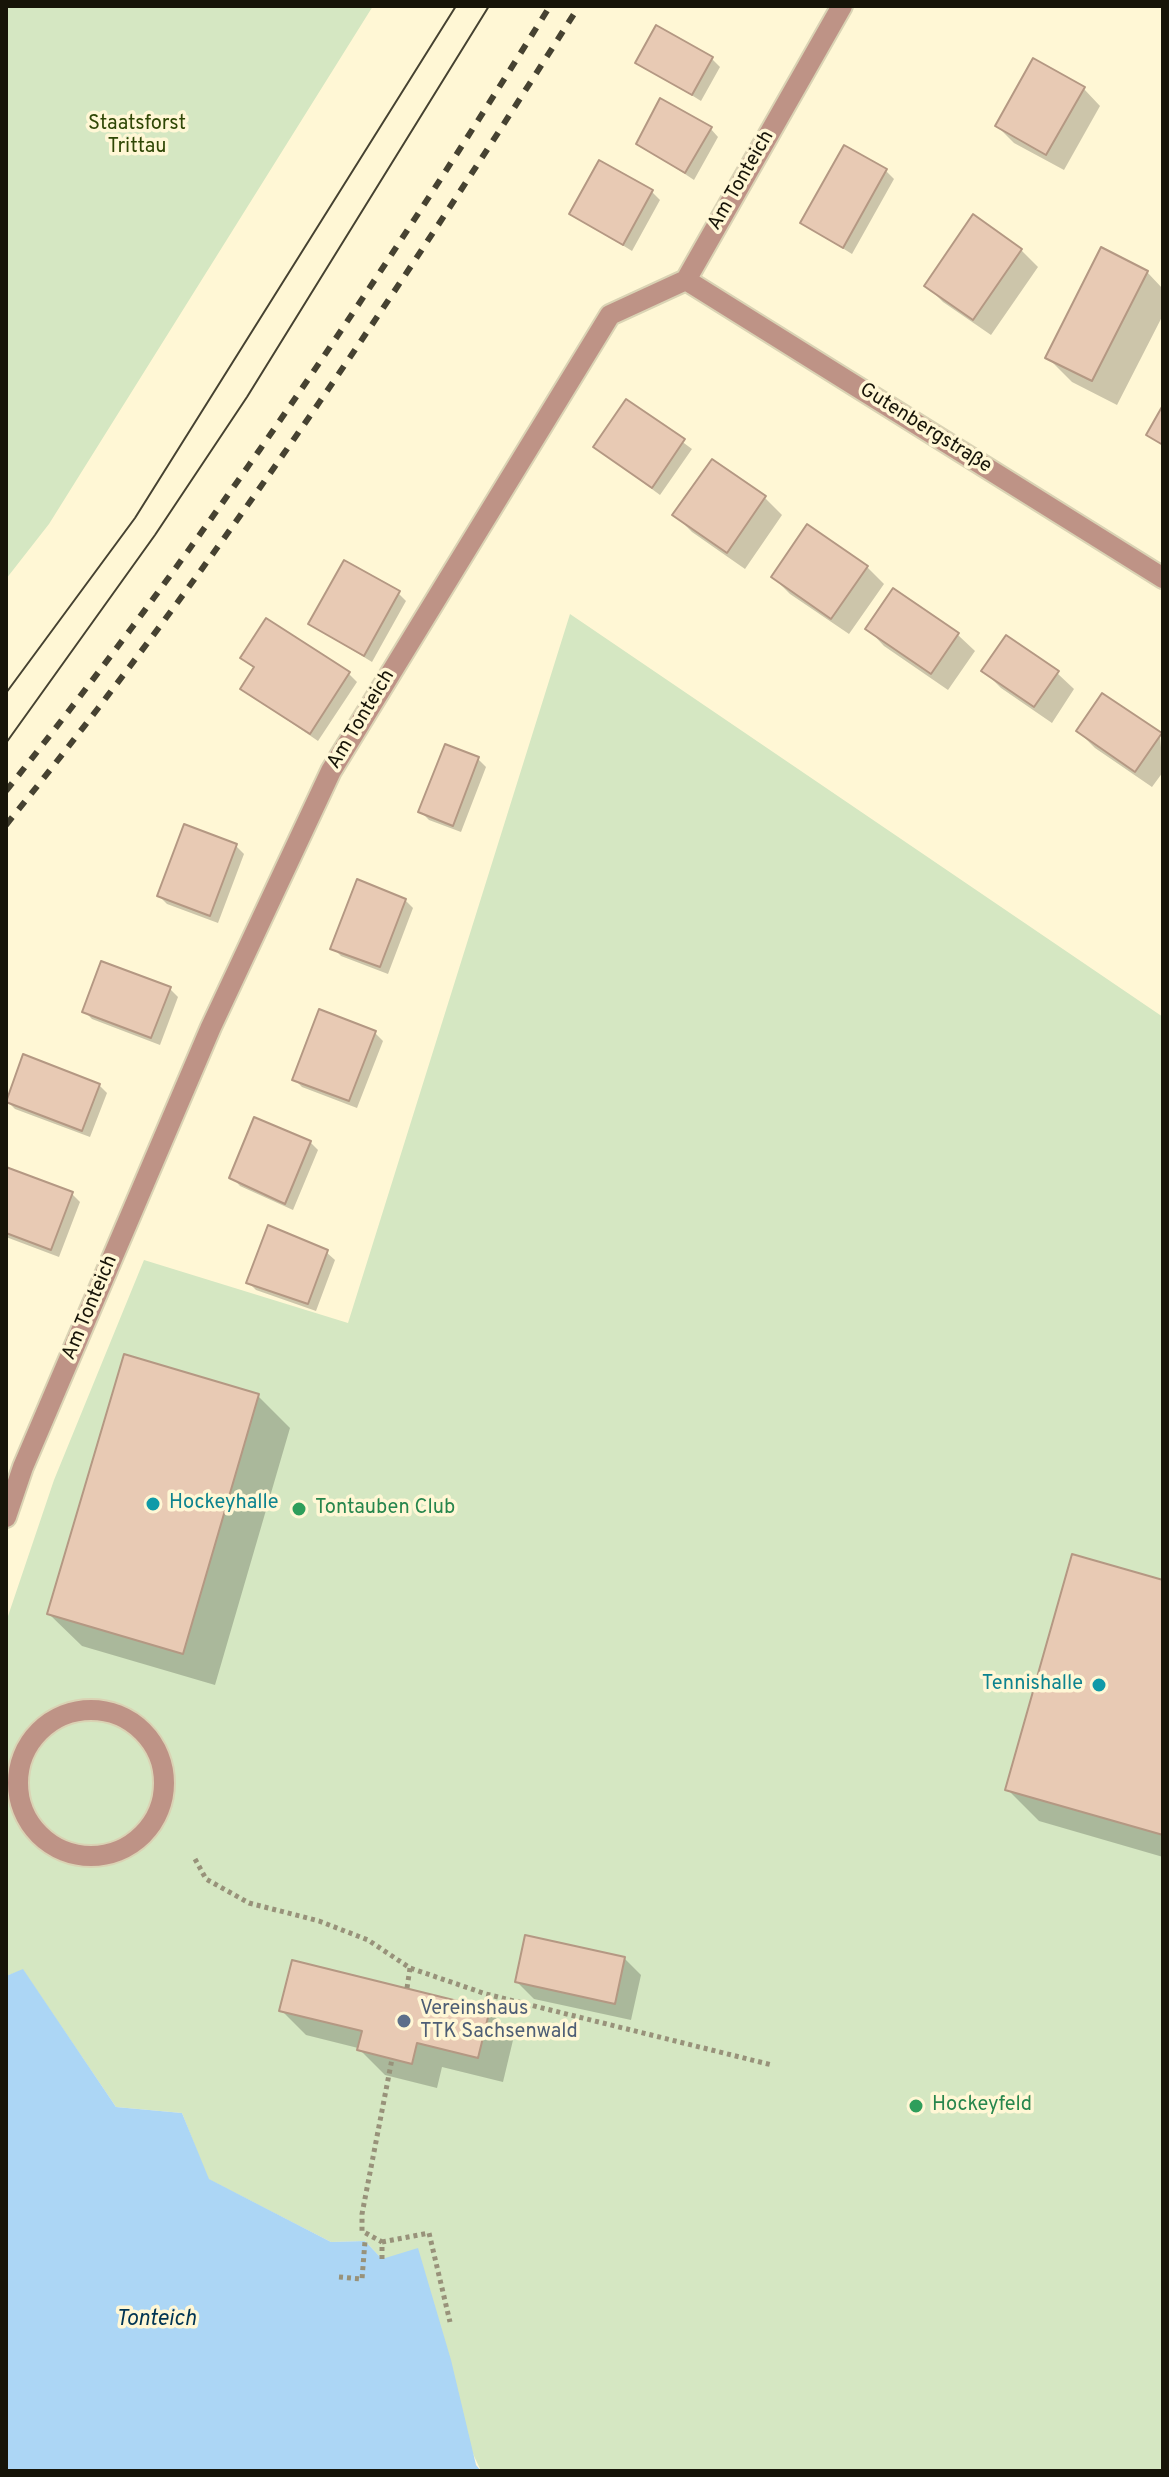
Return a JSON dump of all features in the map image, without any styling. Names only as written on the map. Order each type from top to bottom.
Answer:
[{"type":"street","name":"Am Tonteich","points":[[6,1517],[23,1467],[211,1027],[331,771],[610,315],[686,280],[842,6]]},
{"type":"street","name":"Gutenbergstraße","points":[[686,280],[1163,578]]},
{"type":"street","points":[[76,1711],[113,1712],[135,1723],[153,1741],[163,1764],[165,1789],[159,1812],[146,1832],[128,1846],[106,1855],[83,1856],[60,1850],[41,1837],[12,1794],[26,1747],[42,1727],[76,1711]]},
{"type":"path","points":[[195,1859],[206,1879],[249,1903],[319,1921],[368,1940],[410,1968],[486,1994],[772,2065]]},
{"type":"path","points":[[407,1988],[410,1968]]},
{"type":"path","points":[[392,2059],[362,2214],[362,2231],[382,2242],[429,2233],[450,2322]]},
{"type":"path","points":[[339,2277],[362,2279],[365,2241]]},
{"type":"path","points":[[382,2242],[382,2259]]},
{"type":"green space","name":"Staatsforst Trittau","points":[[6,6],[373,6],[49,524],[6,579]]},
{"type":"green space","points":[[570,614],[1163,1017],[1163,2471],[481,2471],[382,2259],[365,2241],[331,2242],[208,2179],[182,2113],[116,2107],[23,1970],[6,1976],[6,1622],[54,1480],[144,1260],[348,1323]]},
{"type":"water","name":"Tonteich","points":[[23,1969],[116,2107],[182,2113],[209,2179],[331,2242],[365,2241],[382,2259],[418,2248],[451,2360],[476,2465],[481,2471],[6,2471],[6,1976]]},
{"type":"building","points":[[656,25],[713,57],[692,95],[635,63]]},
{"type":"building","points":[[1033,58],[1085,87],[1046,155],[995,126]]},
{"type":"building","points":[[660,98],[712,127],[685,173],[636,144]]},
{"type":"building","points":[[844,145],[887,169],[843,248],[800,223]]},
{"type":"building","points":[[599,160],[653,190],[623,245],[569,214]]},
{"type":"building","points":[[973,214],[1022,249],[973,320],[924,286]]},
{"type":"building","points":[[1101,247],[1148,271],[1092,381],[1045,358]]},
{"type":"building","points":[[626,399],[685,439],[652,488],[593,447]]},
{"type":"building","points":[[1163,405],[1163,445],[1146,435]]},
{"type":"building","points":[[712,459],[766,496],[727,553],[672,515]]},
{"type":"building","points":[[807,524],[868,566],[831,619],[771,577]]},
{"type":"building","points":[[344,560],[400,591],[364,656],[308,624]]},
{"type":"building","points":[[893,588],[959,633],[931,674],[865,629]]},
{"type":"building","points":[[266,618],[350,672],[310,734],[240,689],[254,667],[240,658]]},
{"type":"building","points":[[1006,635],[1059,671],[1034,707],[981,671]]},
{"type":"building","points":[[1102,693],[1162,733],[1135,772],[1076,731]]},
{"type":"building","points":[[445,744],[479,757],[453,826],[418,812]]},
{"type":"building","points":[[184,824],[237,844],[210,916],[157,896]]},
{"type":"building","points":[[357,879],[406,899],[380,967],[330,949]]},
{"type":"building","points":[[101,961],[171,987],[151,1038],[82,1012]]},
{"type":"building","points":[[319,1009],[376,1031],[349,1101],[292,1080]]},
{"type":"building","points":[[23,1054],[100,1084],[82,1131],[6,1102]]},
{"type":"building","points":[[254,1117],[311,1141],[285,1204],[229,1178]]},
{"type":"building","points":[[6,1167],[73,1192],[51,1250],[6,1233]]},
{"type":"building","points":[[268,1225],[328,1250],[308,1304],[246,1283]]},
{"type":"building","name":"Hockeyhalle","points":[[124,1354],[259,1394],[183,1654],[47,1614]]},
{"type":"building","name":"Tennishalle","points":[[1072,1554],[1163,1580],[1163,1835],[1005,1790]]},
{"type":"building","points":[[525,1935],[625,1957],[615,2004],[515,1982]]},
{"type":"building","name":"Vereinshaus TTK Sachsenwald","points":[[292,1960],[490,2009],[478,2058],[417,2043],[412,2064],[357,2050],[362,2031],[279,2011]]},
{"type":"tram line","points":[[6,693],[135,518],[456,6]]},
{"type":"tram line","points":[[6,743],[155,535],[247,397],[489,6]]},
{"type":"railway","points":[[6,791],[151,601],[290,406],[422,208],[550,6]]},
{"type":"railway","points":[[6,825],[84,727],[233,526],[375,320],[579,6]]},
{"type":"place","name":"Hockeyhalle","points":[[153,1504]]},
{"type":"place","name":"Tontauben Club","points":[[299,1509]]},
{"type":"place","name":"Tennishalle","points":[[1099,1685]]},
{"type":"place","name":"Vereinshaus TTK Sachsenwald","points":[[404,2021]]},
{"type":"place","name":"Hockeyfeld","points":[[916,2106]]}]
